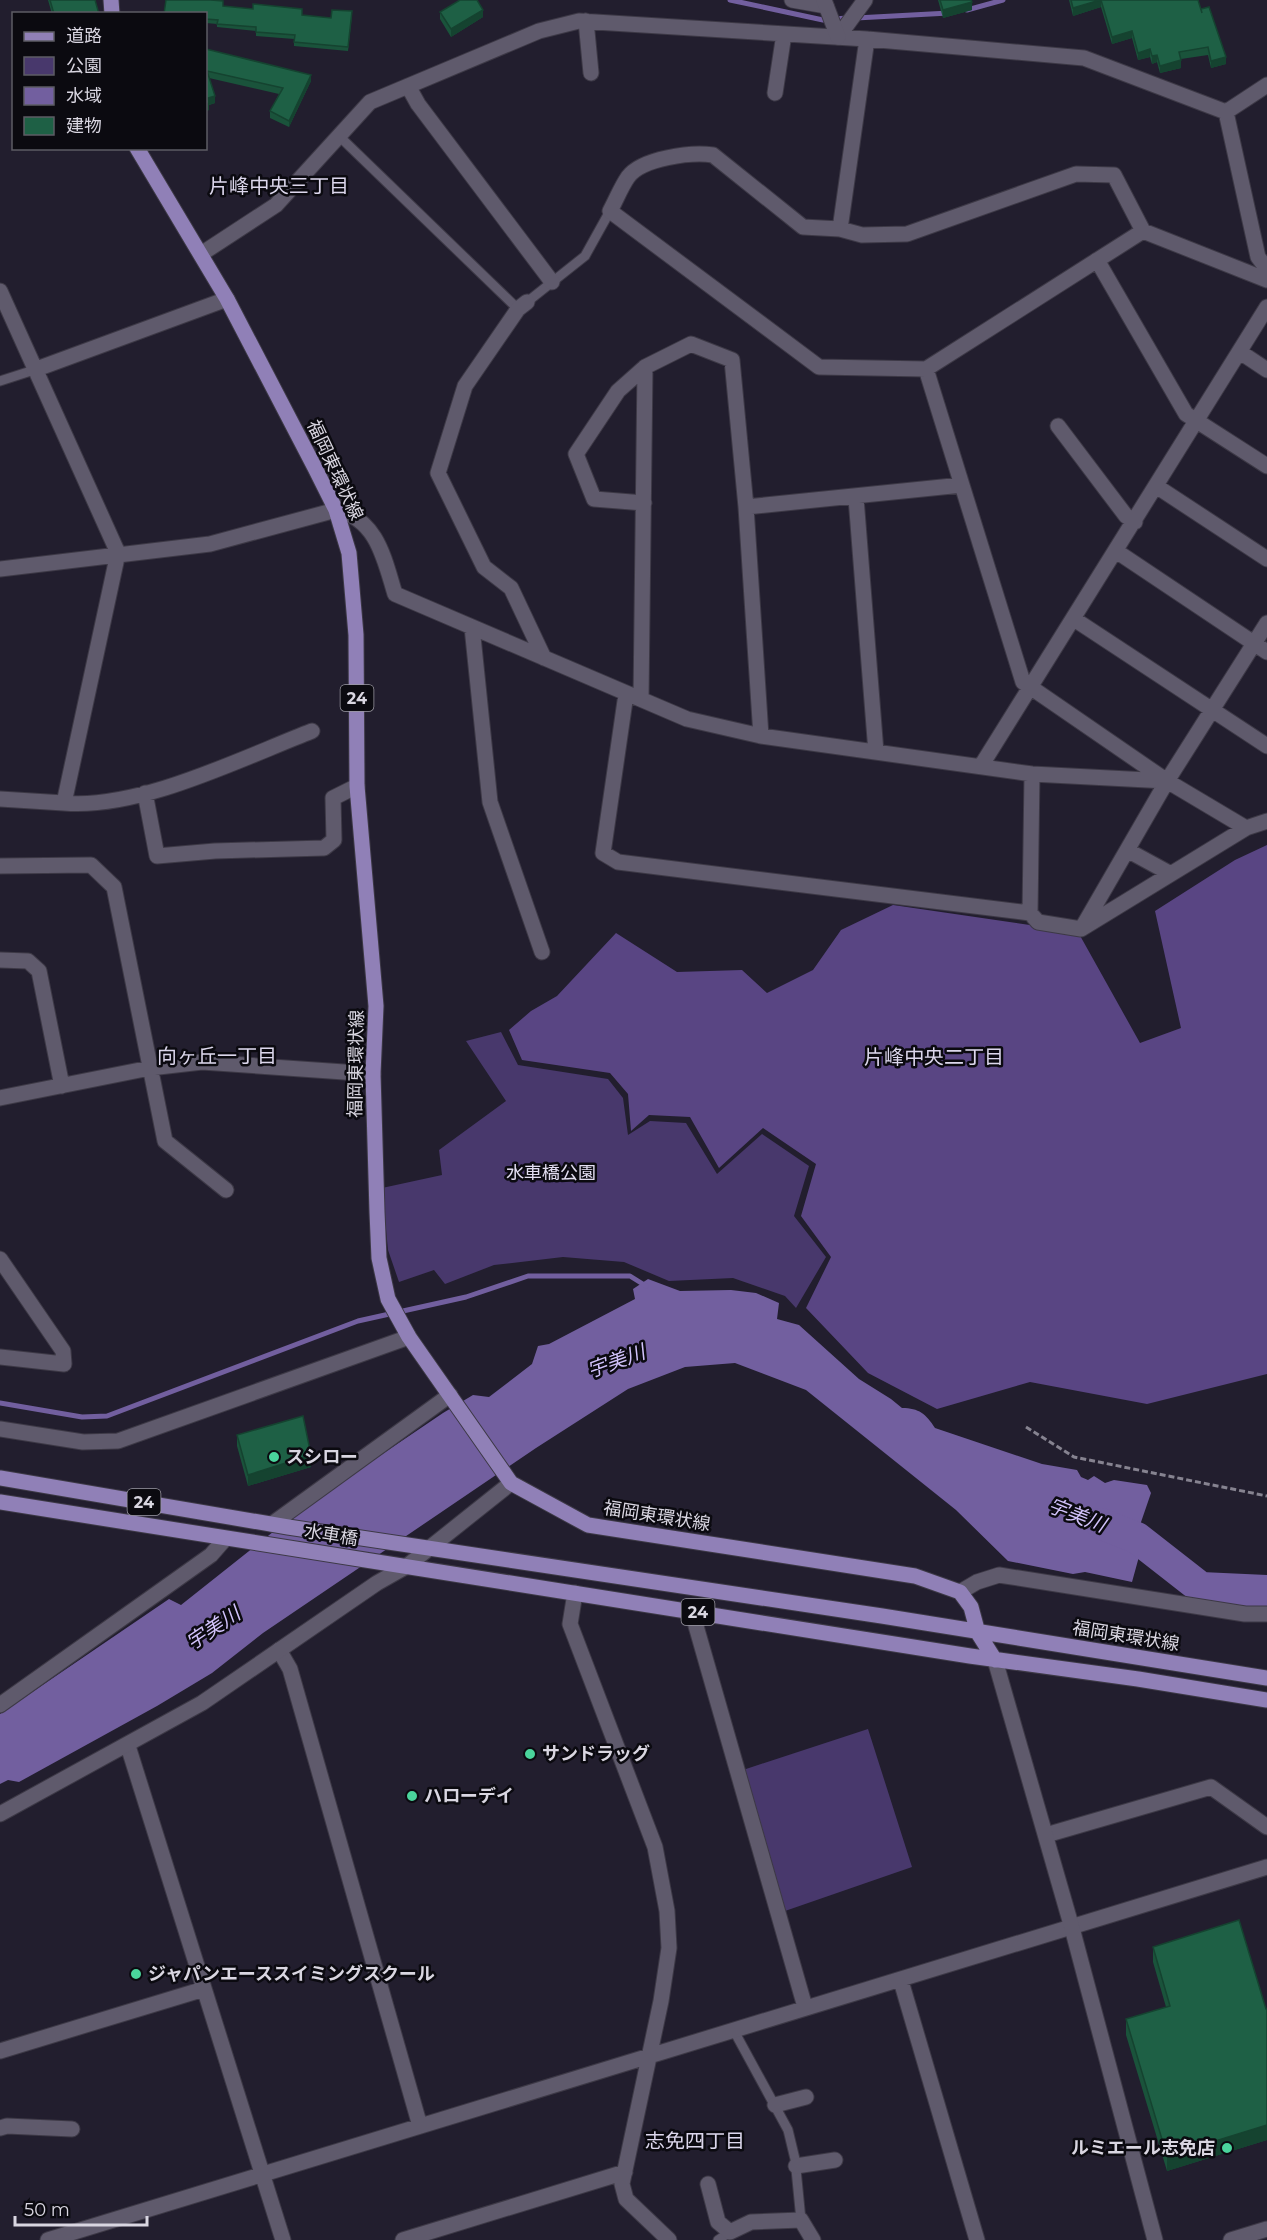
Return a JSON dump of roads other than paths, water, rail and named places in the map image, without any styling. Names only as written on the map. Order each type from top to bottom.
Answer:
[{"type":"main road","name":"福岡東環状線","points":[[139,150],[227,299],[336,510],[349,553],[356,635],[357,786],[375,985],[373,1074],[379,1258],[388,1299],[407,1333],[507,1479],[588,1525],[915,1576],[960,1592]]},
{"type":"main road","name":"24","points":[[0,1478],[272,1524]]},
{"type":"main road","name":"24","points":[[0,1502],[225,1539]]},
{"type":"main road","name":"水車橋","points":[[272,1524],[427,1546]]},
{"type":"main road","name":"水車橋","points":[[225,1539],[404,1565]]},
{"type":"main road","name":"福岡東環状線","points":[[427,1546],[1267,1678]]},
{"type":"main road","name":"24","points":[[404,1565],[995,1660],[1267,1700]]},
{"type":"main road","points":[[960,1592],[970,1607],[978,1633],[995,1660]]},
{"type":"street","points":[[792,0],[825,3],[838,37]]},
{"type":"street","points":[[838,37],[865,0]]},
{"type":"street","points":[[586,21],[591,73]]},
{"type":"street","points":[[201,254],[276,205],[370,102],[540,31],[586,21],[867,39],[1084,58],[1226,112]]},
{"type":"street","points":[[775,93],[784,34]]},
{"type":"street","points":[[840,229],[867,39]]},
{"type":"street","points":[[1226,112],[1267,85]]},
{"type":"street","points":[[408,86],[418,104],[552,282]]},
{"type":"street","points":[[1226,112],[1258,257],[1267,269]]},
{"type":"street","points":[[1143,231],[926,369],[819,367],[610,211],[629,176],[641,165],[697,153],[713,155],[803,227],[840,229],[862,234],[907,234],[1076,174],[1114,175],[1143,231],[1267,280]]},
{"type":"street","points":[[1097,260],[1186,414],[1267,466]]},
{"type":"street","points":[[0,291],[118,553],[64,803]]},
{"type":"street","points":[[34,370],[227,299]]},
{"type":"street","points":[[522,305],[465,386],[438,473],[484,567],[511,588],[544,658]]},
{"type":"street","points":[[981,766],[1267,308]]},
{"type":"street","points":[[644,503],[594,499],[576,454],[618,391],[645,367],[691,344],[732,360],[746,507],[761,736]]},
{"type":"street","points":[[1240,352],[1267,370]]},
{"type":"street","points":[[641,699],[645,367]]},
{"type":"street","points":[[926,369],[1023,682],[1167,781],[1246,828]]},
{"type":"street","points":[[1058,426],[1126,516],[1135,522]]},
{"type":"street","points":[[746,507],[856,498],[962,485]]},
{"type":"street","points":[[1156,486],[1267,559]]},
{"type":"street","points":[[856,498],[876,752]]},
{"type":"street","points":[[0,569],[118,553],[210,544],[336,510],[353,514],[369,530],[382,553],[395,594],[687,719],[761,736],[1032,774],[1167,781]]},
{"type":"street","points":[[1116,551],[1267,652]]},
{"type":"street","points":[[1074,619],[1267,746]]},
{"type":"street","points":[[1081,928],[1167,781],[1267,623]]},
{"type":"street","points":[[472,627],[490,802],[542,952]]},
{"type":"street","points":[[626,694],[603,853],[618,862],[1030,914],[1038,922],[1081,928],[1246,828],[1267,821]]},
{"type":"street","points":[[0,799],[84,805],[145,793],[312,731]]},
{"type":"street","points":[[1030,914],[1032,774]]},
{"type":"street","points":[[145,793],[157,856],[215,850],[324,848],[334,840],[333,798],[357,786]]},
{"type":"street","points":[[1126,849],[1171,874]]},
{"type":"street","points":[[0,866],[91,866],[114,887],[165,1141],[225,1190]]},
{"type":"street","points":[[0,960],[28,962],[39,971],[62,1086]]},
{"type":"street","points":[[0,1098],[150,1068],[202,1062],[373,1074]]},
{"type":"street","points":[[0,1259],[63,1351],[64,1364],[0,1357]]},
{"type":"street","points":[[0,1429],[83,1442],[118,1442],[407,1333]]},
{"type":"street","points":[[272,1524],[453,1399]]},
{"type":"street","points":[[0,1814],[128,1746],[202,1703],[404,1565],[507,1479]]},
{"type":"street","points":[[0,1705],[211,1555],[225,1539]]},
{"type":"street","points":[[960,1592],[977,1582],[999,1575],[1245,1614],[1267,1614]]},
{"type":"street","points":[[575,1593],[570,1624],[655,1847],[662,1879],[669,1948],[650,2054],[622,2184],[626,2199],[663,2238]]},
{"type":"street","points":[[698,1612],[696,1626],[805,2007]]},
{"type":"street","points":[[279,1650],[290,1669],[420,2126]]},
{"type":"street","points":[[995,1660],[1072,1928],[1155,2240]]},
{"type":"street","points":[[128,1746],[283,2240]]},
{"type":"street","points":[[1046,1835],[1211,1787],[1267,1827]]},
{"type":"street","points":[[48,2240],[650,2054],[805,2007],[901,1981],[1267,1867]]},
{"type":"street","points":[[901,1981],[976,2240]]},
{"type":"street","points":[[0,2051],[204,1989]]},
{"type":"street","points":[[775,2105],[806,2097]]},
{"type":"street","points":[[0,2128],[7,2126],[72,2128]]},
{"type":"street","points":[[796,2166],[836,2160]]},
{"type":"street","points":[[403,2240],[625,2172]]},
{"type":"street","points":[[708,2184],[724,2236],[751,2222],[801,2220],[813,2240]]},
{"type":"street","points":[[1231,2240],[1267,2229]]},
{"type":"lane","points":[[339,136],[522,305],[585,256],[610,211]]},
{"type":"lane","points":[[0,381],[34,370]]},
{"type":"lane","points":[[733,2029],[788,2130],[796,2166],[801,2220]]},
{"type":"water","points":[[648,1279],[680,1291],[731,1290],[756,1293],[779,1303],[777,1319],[799,1325],[859,1379],[902,1408],[922,1413],[935,1428],[1042,1464],[1077,1470],[1081,1477],[1088,1480],[1094,1476],[1105,1483],[1114,1480],[1147,1485],[1151,1493],[1140,1525],[1140,1553],[1132,1582],[1085,1572],[1073,1574],[1008,1561],[956,1510],[806,1390],[735,1363],[685,1367],[628,1389],[536,1448],[263,1633],[212,1673],[19,1782],[8,1780],[0,1784],[0,1714],[169,1599],[181,1605],[307,1505],[473,1395],[489,1397],[532,1364],[538,1346],[549,1344],[635,1299],[633,1289]]},
{"type":"waterway","points":[[730,0],[823,20],[847,18]]},
{"type":"waterway","points":[[967,10],[1003,0]]},
{"type":"waterway","points":[[856,18],[949,13]]},
{"type":"waterway","points":[[0,1403],[82,1417],[107,1416],[358,1321],[466,1297],[528,1276],[630,1276],[646,1286]]},
{"type":"waterway","name":"宇美川","points":[[1102,1524],[1137,1538],[1201,1588],[1267,1591]]},
{"type":"place","name":"スシロー","points":[[274,1457]]},
{"type":"place","name":"サンドラッグ","points":[[530,1754]]},
{"type":"place","name":"ハローデイ","points":[[412,1796]]},
{"type":"place","name":"ジャパンエーススイミングスクール","points":[[136,1974]]},
{"type":"place","name":"ルミエール志免店","points":[[1227,2148]]},
{"type":"district","name":"片峰中央三丁目","points":[[279,186]]},
{"type":"district","name":"向ヶ丘一丁目","points":[[217,1056]]},
{"type":"district","name":"片峰中央二丁目","points":[[934,1057]]},
{"type":"district","name":"志免四丁目","points":[[695,2141]]},
{"type":"park label","name":"水車橋公園","points":[[551,1173]]}]
